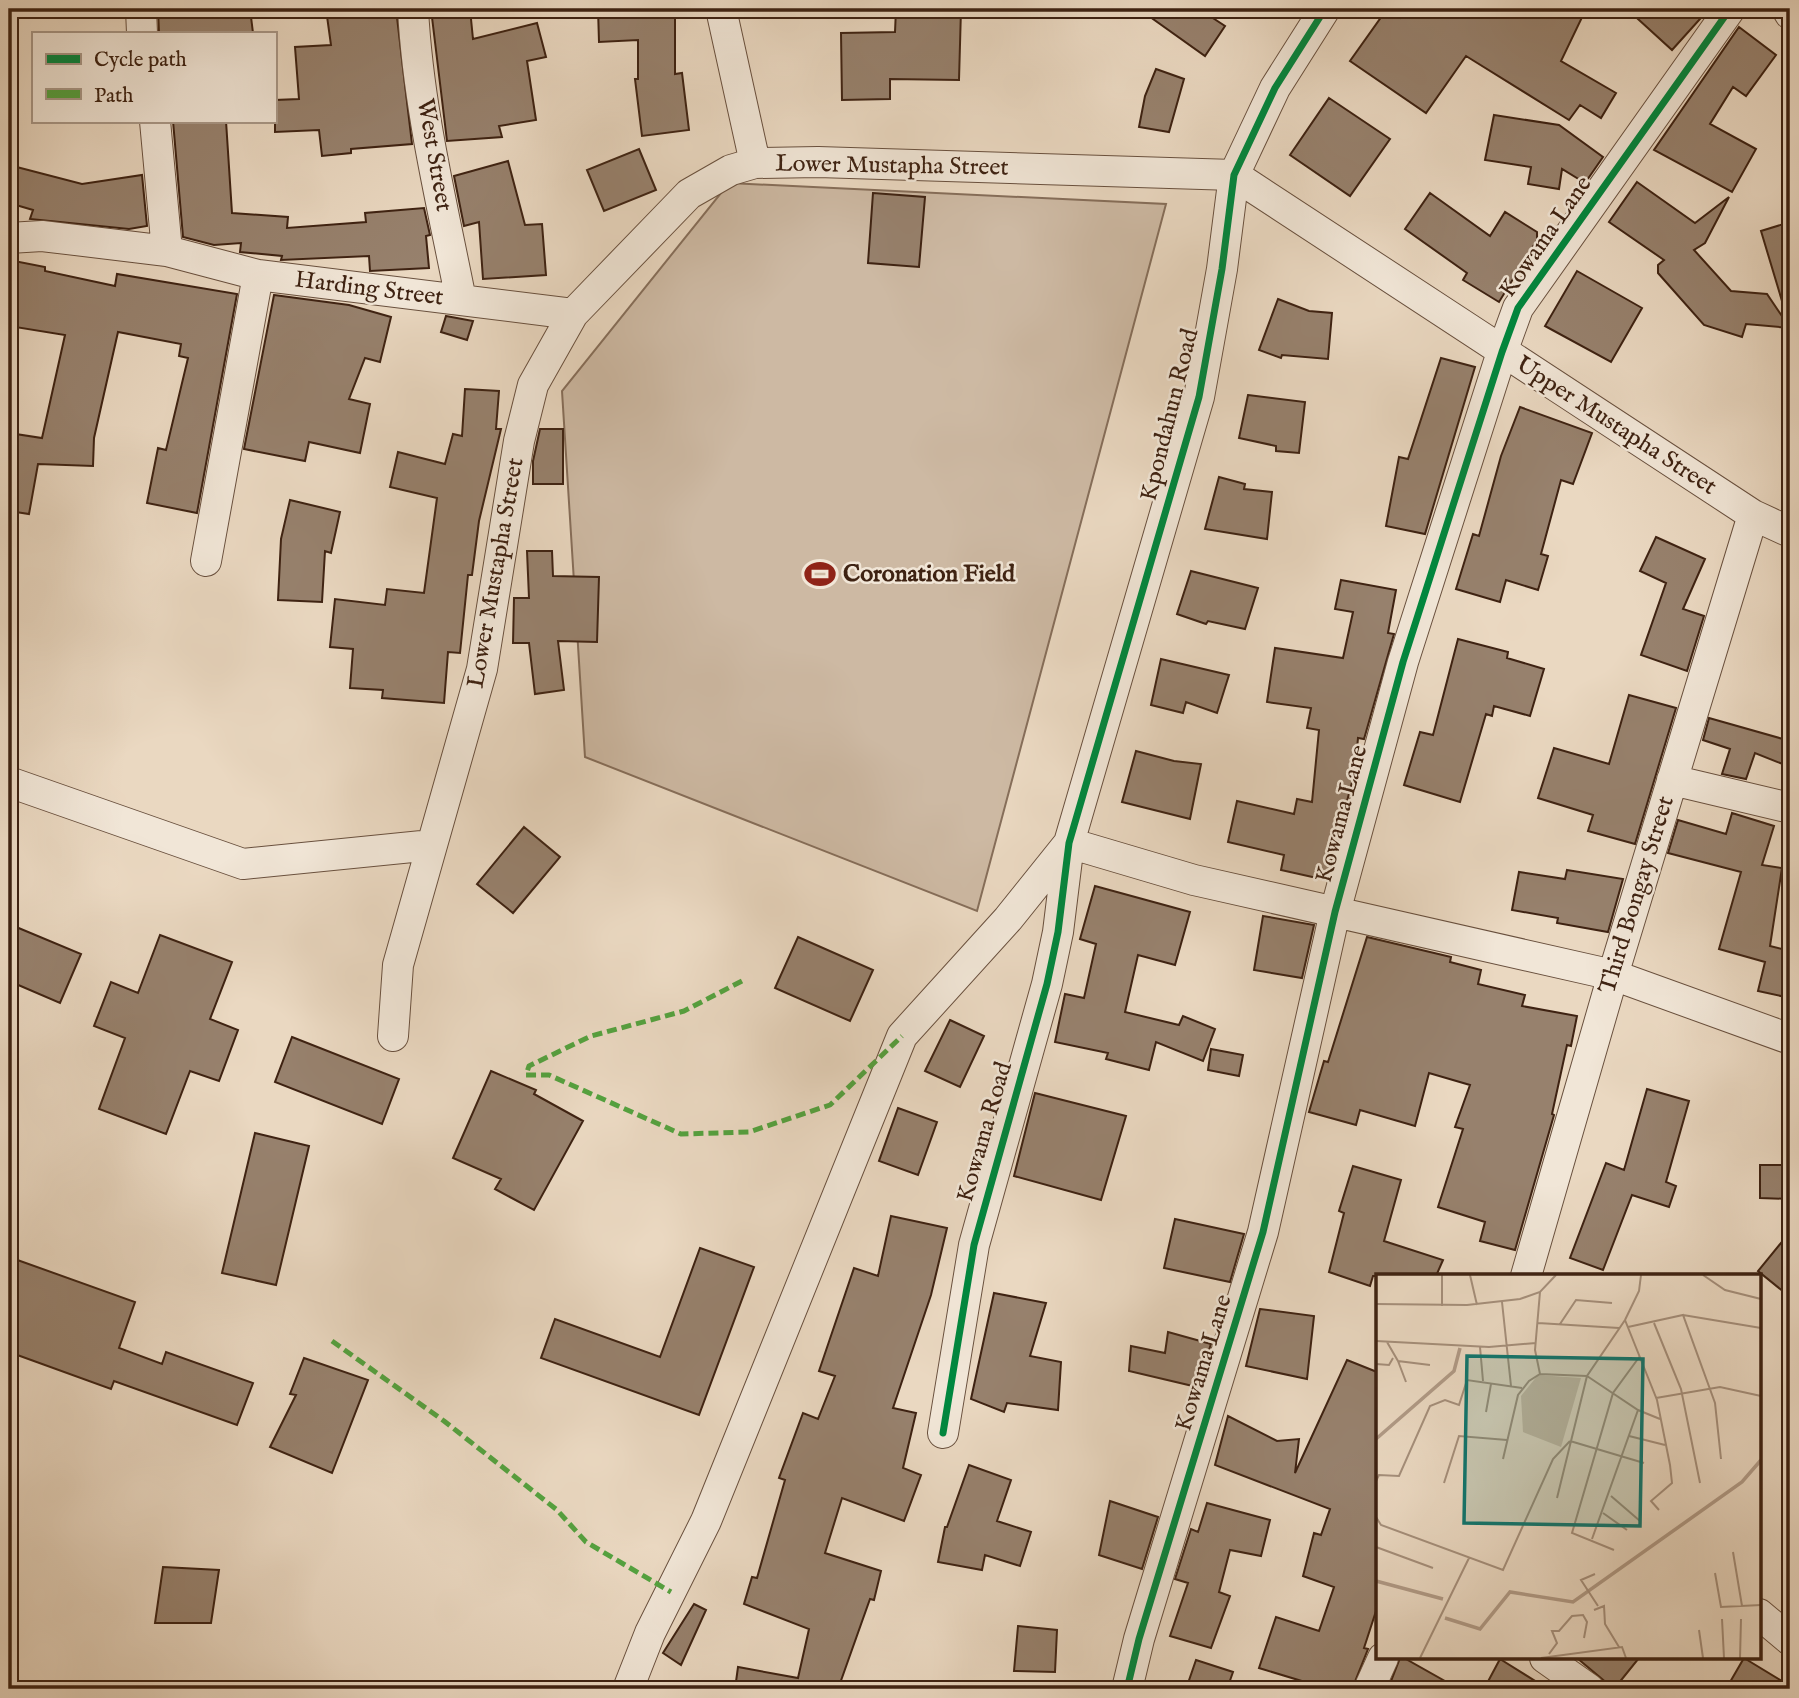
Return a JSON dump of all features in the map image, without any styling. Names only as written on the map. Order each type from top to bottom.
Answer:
[{"type":"street","points":[[141,9],[142,32]]},
{"type":"street","name":"West Street","points":[[413,9],[415,43],[434,160],[461,300]]},
{"type":"street","points":[[721,9],[755,163]]},
{"type":"street","name":"Kpondahun Road","points":[[1069,843],[1199,397],[1222,269],[1234,175],[1275,89],[1325,9]]},
{"type":"street","name":"Kowama Lane","points":[[1127,1689],[1139,1639],[1263,1232],[1335,912],[1407,649],[1502,352],[1518,308],[1730,9]]},
{"type":"street","points":[[1787,9],[1790,14]]},
{"type":"street","points":[[155,122],[167,251]]},
{"type":"street","name":"Lower Mustapha Street","points":[[393,1036],[398,965],[482,669],[519,441],[533,385],[573,314],[689,194],[731,170],[755,163],[818,162],[1234,175]]},
{"type":"street","name":"Upper Mustapha Street","points":[[1234,175],[1752,515],[1790,532]]},
{"type":"street","name":"Harding Street","points":[[9,238],[42,236],[167,251],[258,275],[573,314]]},
{"type":"street","points":[[206,561],[258,275]]},
{"type":"street","name":"Third Bongay Street","points":[[1527,1274],[1613,975],[1752,515]]},
{"type":"street","points":[[1672,780],[1790,808]]},
{"type":"street","points":[[9,782],[243,864],[432,845]]},
{"type":"street","points":[[628,1689],[650,1633],[706,1521],[902,1037],[1008,919],[1069,843],[1194,880],[1613,975],[1790,1039]]},
{"type":"street","name":"Kowama Road","points":[[943,1433],[974,1245],[1047,984],[1058,932],[1069,843]]},
{"type":"street","points":[[1760,1615],[1790,1640]]},
{"type":"street","points":[[1369,1689],[1382,1660]]},
{"type":"street","points":[[1548,1660],[1589,1689]]},
{"type":"shaded area","name":"Coronation Field","points":[[729,183],[1166,204],[977,911],[585,757],[562,391]]},
{"type":"building","points":[[158,9],[250,9],[253,32],[159,32]]},
{"type":"building","points":[[326,9],[396,9],[412,144],[351,149],[351,153],[322,156],[319,130],[275,132],[276,100],[299,99],[295,47],[331,45]]},
{"type":"building","points":[[431,9],[470,9],[473,39],[537,23],[546,57],[527,61],[536,120],[499,126],[502,137],[447,141]]},
{"type":"building","points":[[598,9],[675,9],[675,74],[682,73],[689,130],[642,136],[635,79],[638,79],[638,40],[599,42]]},
{"type":"building","points":[[896,9],[961,9],[959,80],[890,79],[890,99],[842,100],[841,33],[895,32]]},
{"type":"building","points":[[1139,9],[1199,9],[1225,26],[1205,56]]},
{"type":"building","points":[[1387,9],[1400,18],[1407,9],[1586,9],[1561,61],[1616,93],[1601,118],[1580,105],[1569,120],[1466,56],[1426,113],[1350,61]]},
{"type":"building","points":[[1627,9],[1709,9],[1672,50]]},
{"type":"building","points":[[1739,27],[1776,55],[1746,96],[1733,87],[1710,124],[1756,149],[1732,192],[1654,150]]},
{"type":"building","points":[[1156,69],[1184,79],[1169,132],[1139,127],[1145,96]]},
{"type":"building","points":[[1329,98],[1390,139],[1350,196],[1290,155]]},
{"type":"building","points":[[1494,115],[1559,125],[1603,157],[1585,183],[1562,169],[1559,189],[1528,184],[1531,167],[1485,160]]},
{"type":"building","points":[[173,122],[226,122],[232,213],[288,217],[287,228],[366,222],[365,213],[424,208],[430,235],[426,236],[429,268],[370,271],[369,256],[281,260],[282,256],[240,252],[241,243],[214,245],[183,237]]},
{"type":"building","points":[[639,149],[656,190],[604,211],[587,170]]},
{"type":"building","points":[[508,161],[525,225],[542,224],[546,275],[483,279],[479,222],[464,226],[454,176]]},
{"type":"building","points":[[9,165],[82,184],[142,175],[147,226],[129,229],[30,219],[33,210],[9,203]]},
{"type":"building","points":[[1637,182],[1695,223],[1729,197],[1705,243],[1694,250],[1731,291],[1767,294],[1790,328],[1746,324],[1742,337],[1704,325],[1658,273],[1658,265],[1664,260],[1609,222]]},
{"type":"building","points":[[873,193],[925,197],[919,267],[868,263]]},
{"type":"building","points":[[1430,193],[1490,236],[1505,212],[1537,232],[1537,240],[1499,302],[1463,280],[1467,273],[1405,229]]},
{"type":"building","points":[[1790,222],[1790,310],[1785,311],[1761,231]]},
{"type":"building","points":[[9,260],[45,267],[45,271],[115,286],[117,274],[237,294],[197,513],[147,503],[158,448],[166,450],[188,358],[179,356],[181,344],[118,332],[94,438],[93,466],[38,464],[29,514],[9,511],[9,433],[42,438],[65,335],[9,326]]},
{"type":"building","points":[[1577,271],[1642,308],[1611,362],[1545,326]]},
{"type":"building","points":[[274,295],[349,305],[391,317],[380,362],[365,358],[349,399],[370,404],[360,453],[309,442],[305,461],[244,449]]},
{"type":"building","points":[[1278,299],[1309,311],[1332,313],[1328,359],[1282,355],[1281,358],[1259,350]]},
{"type":"building","points":[[446,316],[473,321],[467,340],[441,332]]},
{"type":"building","points":[[1441,358],[1475,367],[1425,534],[1386,526],[1399,457],[1408,459]]},
{"type":"building","points":[[465,389],[499,391],[496,429],[501,429],[479,521],[472,575],[468,575],[460,653],[448,652],[444,703],[382,698],[383,690],[350,688],[353,649],[330,647],[335,599],[385,605],[387,589],[424,593],[437,498],[390,487],[398,452],[445,464],[453,434],[462,436]]},
{"type":"building","points":[[1248,395],[1305,402],[1299,453],[1276,451],[1276,446],[1239,438]]},
{"type":"building","points":[[1520,407],[1592,433],[1573,484],[1561,480],[1541,554],[1548,556],[1538,590],[1506,580],[1500,602],[1456,589],[1473,534],[1479,536],[1501,456]]},
{"type":"building","points":[[540,429],[563,429],[563,484],[533,484],[533,461]]},
{"type":"building","points":[[1219,477],[1245,484],[1244,489],[1272,492],[1267,539],[1205,529]]},
{"type":"building","points":[[290,500],[340,512],[331,553],[325,551],[322,602],[278,600],[281,539]]},
{"type":"building","points":[[1656,537],[1705,559],[1683,609],[1704,616],[1687,671],[1641,655],[1666,583],[1640,571]]},
{"type":"building","points":[[527,551],[552,551],[553,576],[599,577],[597,642],[558,641],[564,690],[535,694],[529,643],[513,643],[514,598],[529,598]]},
{"type":"building","points":[[1191,571],[1258,588],[1245,629],[1208,621],[1206,624],[1177,614]]},
{"type":"building","points":[[1341,580],[1396,590],[1388,633],[1394,634],[1364,739],[1358,738],[1355,771],[1326,880],[1281,870],[1284,855],[1228,842],[1237,801],[1294,814],[1297,799],[1312,802],[1319,730],[1307,728],[1311,708],[1267,702],[1275,648],[1343,658],[1353,612],[1335,609]]},
{"type":"building","points":[[1458,639],[1508,652],[1507,658],[1544,669],[1530,716],[1494,706],[1492,716],[1486,714],[1460,802],[1404,785],[1420,732],[1433,735]]},
{"type":"building","points":[[1161,659],[1229,675],[1217,713],[1186,702],[1183,713],[1151,705]]},
{"type":"building","points":[[1629,695],[1676,708],[1635,844],[1588,831],[1593,815],[1538,798],[1554,748],[1609,764]]},
{"type":"building","points":[[1709,718],[1790,741],[1790,767],[1755,753],[1746,779],[1722,774],[1730,749],[1703,740]]},
{"type":"building","points":[[1136,751],[1174,761],[1201,764],[1190,819],[1122,802]]},
{"type":"building","points":[[1732,813],[1774,826],[1762,865],[1782,868],[1770,946],[1790,951],[1790,998],[1758,991],[1765,962],[1719,949],[1741,872],[1668,853],[1678,820],[1726,834]]},
{"type":"building","points":[[524,827],[560,857],[513,913],[477,884]]},
{"type":"building","points":[[1567,870],[1623,879],[1608,932],[1557,923],[1558,918],[1512,910],[1519,872],[1565,879]]},
{"type":"building","points":[[1095,886],[1190,912],[1175,965],[1138,955],[1125,1012],[1179,1025],[1183,1016],[1215,1029],[1203,1061],[1156,1042],[1149,1070],[1106,1059],[1108,1053],[1055,1042],[1065,994],[1084,998],[1096,944],[1080,939]]},
{"type":"building","points":[[1263,916],[1314,925],[1302,978],[1254,970]]},
{"type":"building","points":[[9,924],[81,954],[60,1003],[9,981]]},
{"type":"building","points":[[160,935],[232,962],[210,1019],[238,1030],[219,1081],[190,1071],[166,1134],[99,1109],[125,1038],[94,1026],[111,982],[138,993]]},
{"type":"building","points":[[798,937],[873,970],[850,1021],[775,988]]},
{"type":"building","points":[[1367,937],[1451,957],[1450,962],[1481,970],[1478,984],[1525,995],[1522,1006],[1577,1016],[1571,1046],[1567,1045],[1552,1114],[1554,1115],[1515,1250],[1480,1241],[1485,1222],[1438,1207],[1463,1129],[1455,1127],[1470,1085],[1429,1073],[1415,1126],[1360,1110],[1356,1125],[1309,1112],[1324,1061],[1328,1062]]},
{"type":"building","points":[[950,1020],[984,1036],[960,1087],[925,1071]]},
{"type":"building","points":[[292,1037],[399,1079],[382,1124],[275,1082]]},
{"type":"building","points":[[1211,1049],[1243,1055],[1239,1076],[1208,1070]]},
{"type":"building","points":[[491,1071],[536,1090],[534,1094],[583,1121],[534,1210],[495,1189],[501,1179],[453,1158]]},
{"type":"building","points":[[1647,1089],[1689,1101],[1666,1182],[1676,1186],[1669,1207],[1632,1195],[1603,1270],[1570,1258],[1606,1163],[1624,1170]]},
{"type":"building","points":[[1035,1093],[1126,1116],[1101,1200],[1014,1176]]},
{"type":"building","points":[[898,1108],[937,1122],[918,1175],[879,1161]]},
{"type":"building","points":[[255,1133],[309,1146],[276,1285],[222,1273]]},
{"type":"building","points":[[1760,1165],[1790,1165],[1790,1199],[1760,1198]]},
{"type":"building","points":[[1353,1166],[1401,1180],[1384,1241],[1443,1260],[1437,1274],[1376,1274],[1370,1286],[1329,1272],[1344,1213],[1339,1211]]},
{"type":"building","points":[[891,1216],[947,1228],[931,1295],[893,1408],[916,1413],[903,1468],[921,1475],[904,1521],[842,1498],[825,1553],[881,1571],[874,1600],[870,1599],[838,1689],[735,1689],[738,1667],[798,1678],[809,1629],[744,1604],[752,1577],[757,1578],[785,1480],[779,1478],[803,1413],[818,1419],[835,1376],[819,1371],[854,1268],[878,1276]]},
{"type":"building","points":[[1175,1219],[1244,1234],[1230,1282],[1164,1268]]},
{"type":"building","points":[[1790,1232],[1790,1297],[1758,1271]]},
{"type":"building","points":[[700,1248],[754,1267],[699,1415],[541,1358],[555,1319],[660,1357]]},
{"type":"building","points":[[9,1257],[135,1302],[119,1348],[162,1364],[166,1352],[253,1383],[237,1425],[114,1381],[111,1389],[9,1352]]},
{"type":"building","points":[[994,1293],[1046,1303],[1030,1356],[1061,1362],[1058,1410],[1007,1403],[1004,1412],[971,1399]]},
{"type":"building","points":[[1260,1309],[1314,1316],[1307,1379],[1246,1366]]},
{"type":"building","points":[[1168,1332],[1211,1344],[1197,1387],[1129,1371],[1131,1346],[1165,1353]]},
{"type":"building","points":[[304,1358],[368,1380],[332,1473],[270,1447],[296,1395],[290,1394]]},
{"type":"building","points":[[1347,1360],[1376,1372],[1376,1611],[1364,1648],[1368,1649],[1352,1689],[1303,1689],[1305,1682],[1259,1668],[1276,1617],[1319,1631],[1334,1587],[1303,1576],[1314,1533],[1321,1535],[1330,1509],[1215,1465],[1228,1416],[1277,1441],[1299,1439],[1295,1473]]},
{"type":"building","points":[[969,1465],[1011,1480],[997,1521],[1031,1532],[1020,1566],[985,1555],[982,1570],[938,1562],[945,1527]]},
{"type":"building","points":[[1110,1501],[1158,1517],[1142,1569],[1099,1555]]},
{"type":"building","points":[[1207,1503],[1270,1520],[1261,1556],[1230,1550],[1219,1592],[1230,1596],[1211,1648],[1170,1636],[1188,1583],[1175,1579],[1191,1529],[1198,1532]]},
{"type":"building","points":[[163,1567],[219,1570],[211,1623],[155,1623]]},
{"type":"building","points":[[694,1604],[706,1610],[681,1665],[663,1653]]},
{"type":"building","points":[[1018,1626],[1057,1630],[1055,1672],[1014,1671]]},
{"type":"building","points":[[1196,1660],[1233,1672],[1227,1689],[1186,1689]]},
{"type":"building","points":[[1399,1660],[1408,1660],[1459,1689],[1388,1689]]},
{"type":"building","points":[[1502,1660],[1548,1689],[1484,1689]]},
{"type":"building","points":[[1579,1660],[1637,1660],[1614,1689]]},
{"type":"building","points":[[1743,1660],[1747,1660],[1790,1686],[1790,1689],[1726,1689]]},
{"type":"marked path","points":[[742,981],[684,1011],[591,1036],[529,1066],[526,1075],[549,1075],[681,1134],[749,1132],[830,1105],[902,1036]]},
{"type":"marked path","points":[[332,1341],[444,1421],[557,1510],[586,1542],[671,1592]]},
{"type":"cycle path","points":[[943,1433],[974,1245],[1047,984],[1058,932],[1069,843],[1199,397],[1222,269],[1234,175],[1275,88],[1325,9]]},
{"type":"cycle path","points":[[1127,1689],[1139,1639],[1263,1232],[1335,912],[1403,662],[1502,352],[1518,308],[1730,9]]},
{"type":"place","name":"Coronation Field","points":[[820,574]]}]
